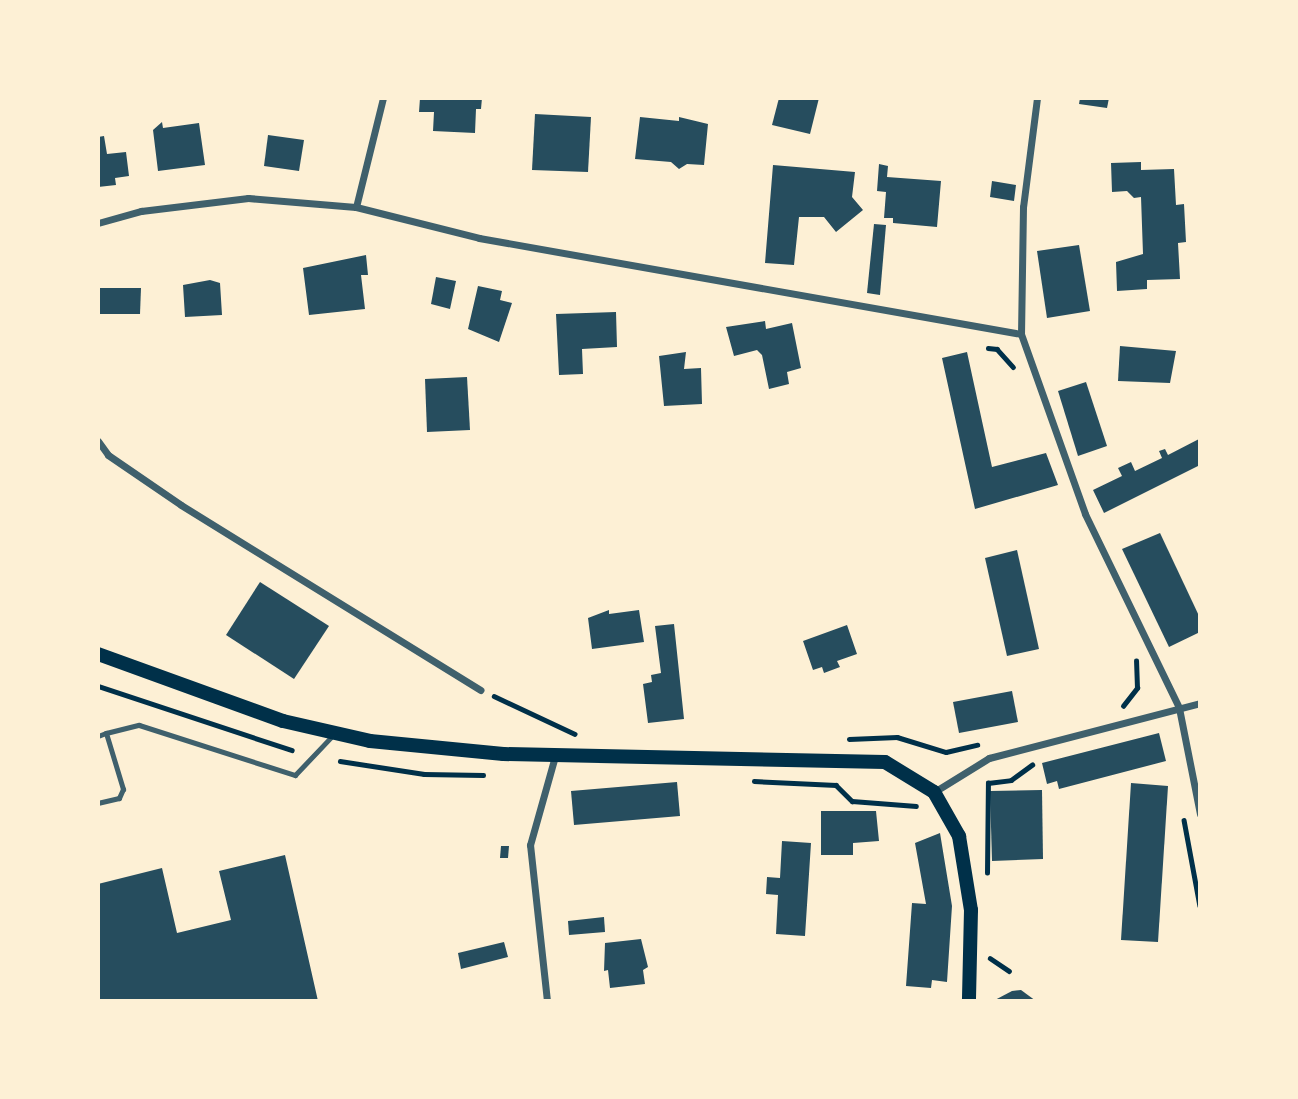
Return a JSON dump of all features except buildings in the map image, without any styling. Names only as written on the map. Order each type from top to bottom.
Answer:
[{"type":"main road","points":[[98,654],[226,702],[334,734],[418,748],[555,756],[858,759],[905,771],[934,792],[952,817],[966,859],[971,910],[969,1001]]},
{"type":"street","points":[[356,207],[383,98]]},
{"type":"street","points":[[1037,98],[1023,207],[1021,334],[1084,514],[1179,708],[1200,814]]},
{"type":"street","points":[[98,223],[141,211],[248,198],[356,207],[478,238],[1021,334]]},
{"type":"street","points":[[98,441],[108,455],[181,505],[481,690]]},
{"type":"street","points":[[934,792],[989,758],[1200,703]]},
{"type":"street","points":[[547,1001],[530,845],[555,756]]},
{"type":"lane","points":[[98,736],[139,725],[295,775],[334,734]]},
{"type":"lane","points":[[98,803],[118,798],[123,789],[106,733]]},
{"type":"path","points":[[984,347],[997,349],[1020,374]]},
{"type":"path","points":[[1121,710],[1138,688],[1136,655]]},
{"type":"path","points":[[98,685],[292,750]]},
{"type":"path","points":[[481,690],[581,737]]},
{"type":"path","points":[[835,739],[897,737],[946,752],[989,742]]},
{"type":"path","points":[[988,888],[988,783],[1011,780],[1042,758]]},
{"type":"path","points":[[340,761],[424,774],[492,775]]},
{"type":"path","points":[[747,779],[766,784],[836,785],[852,801],[924,806],[934,792]]},
{"type":"path","points":[[1184,816],[1200,906]]},
{"type":"path","points":[[989,944],[989,958],[1009,971]]}]
